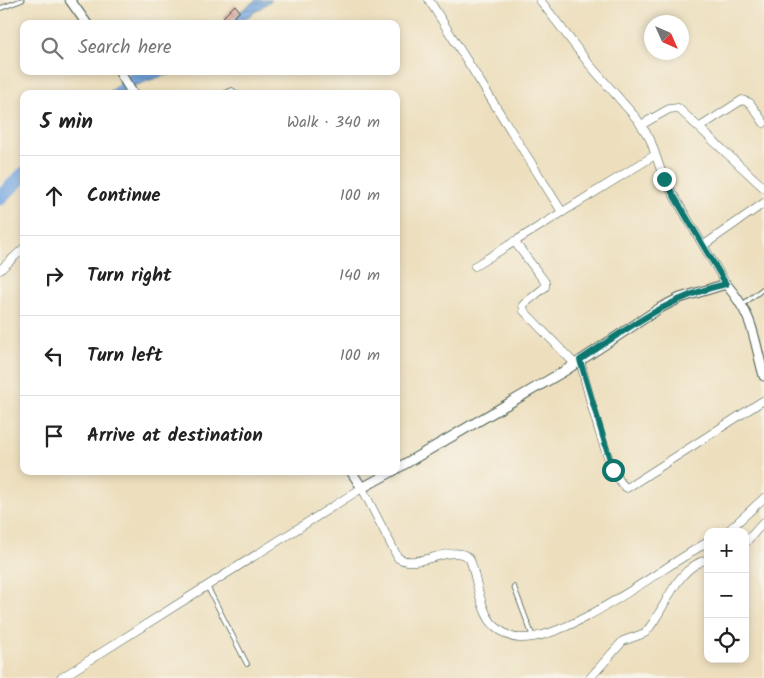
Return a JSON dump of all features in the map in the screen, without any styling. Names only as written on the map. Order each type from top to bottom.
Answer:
[{"type":"street","points":[[70,0],[85,20]]},
{"type":"street","points":[[429,0],[562,212]]},
{"type":"street","points":[[540,0],[553,20],[641,125],[650,139],[664,179],[726,284],[742,304],[753,328],[764,376]]},
{"type":"street","points":[[121,75],[131,90]]},
{"type":"street","points":[[700,128],[742,100],[750,103],[764,123]]},
{"type":"street","points":[[641,125],[674,107],[683,111],[764,188]]},
{"type":"street","points":[[475,266],[655,155]]},
{"type":"street","points":[[704,246],[764,202]]},
{"type":"street","points":[[514,242],[545,282],[545,287],[523,305],[524,310],[578,362],[607,455],[620,484],[627,488],[764,400]]},
{"type":"street","points":[[0,270],[20,252]]},
{"type":"street","points":[[400,467],[578,362],[660,308],[680,298],[726,284]]},
{"type":"street","points":[[354,475],[398,558],[413,562],[453,554],[468,557],[472,564],[475,584],[490,621],[512,637],[533,637],[557,631],[607,604],[704,544]]},
{"type":"street","points":[[61,678],[385,475]]},
{"type":"street","points":[[731,528],[764,498]]},
{"type":"street","points":[[749,539],[764,522]]},
{"type":"street","points":[[590,678],[623,641],[645,633],[666,599],[684,575],[696,564],[704,561]]},
{"type":"lane","points":[[1,8],[22,0]]},
{"type":"lane","points":[[742,304],[764,288]]},
{"type":"lane","points":[[207,586],[247,664]]},
{"type":"lane","points":[[514,587],[533,637]]},
{"type":"water","points":[[256,0],[272,0],[245,20],[235,20],[241,11]]},
{"type":"water","points":[[127,75],[167,75],[123,90],[112,90]]},
{"type":"building","points":[[235,5],[240,11],[231,20],[226,20],[223,17]]},
{"type":"waterway","points":[[0,198],[20,178]]},
{"type":"route","points":[[613,470],[580,360],[660,308],[680,298],[726,284],[664,179]]}]
